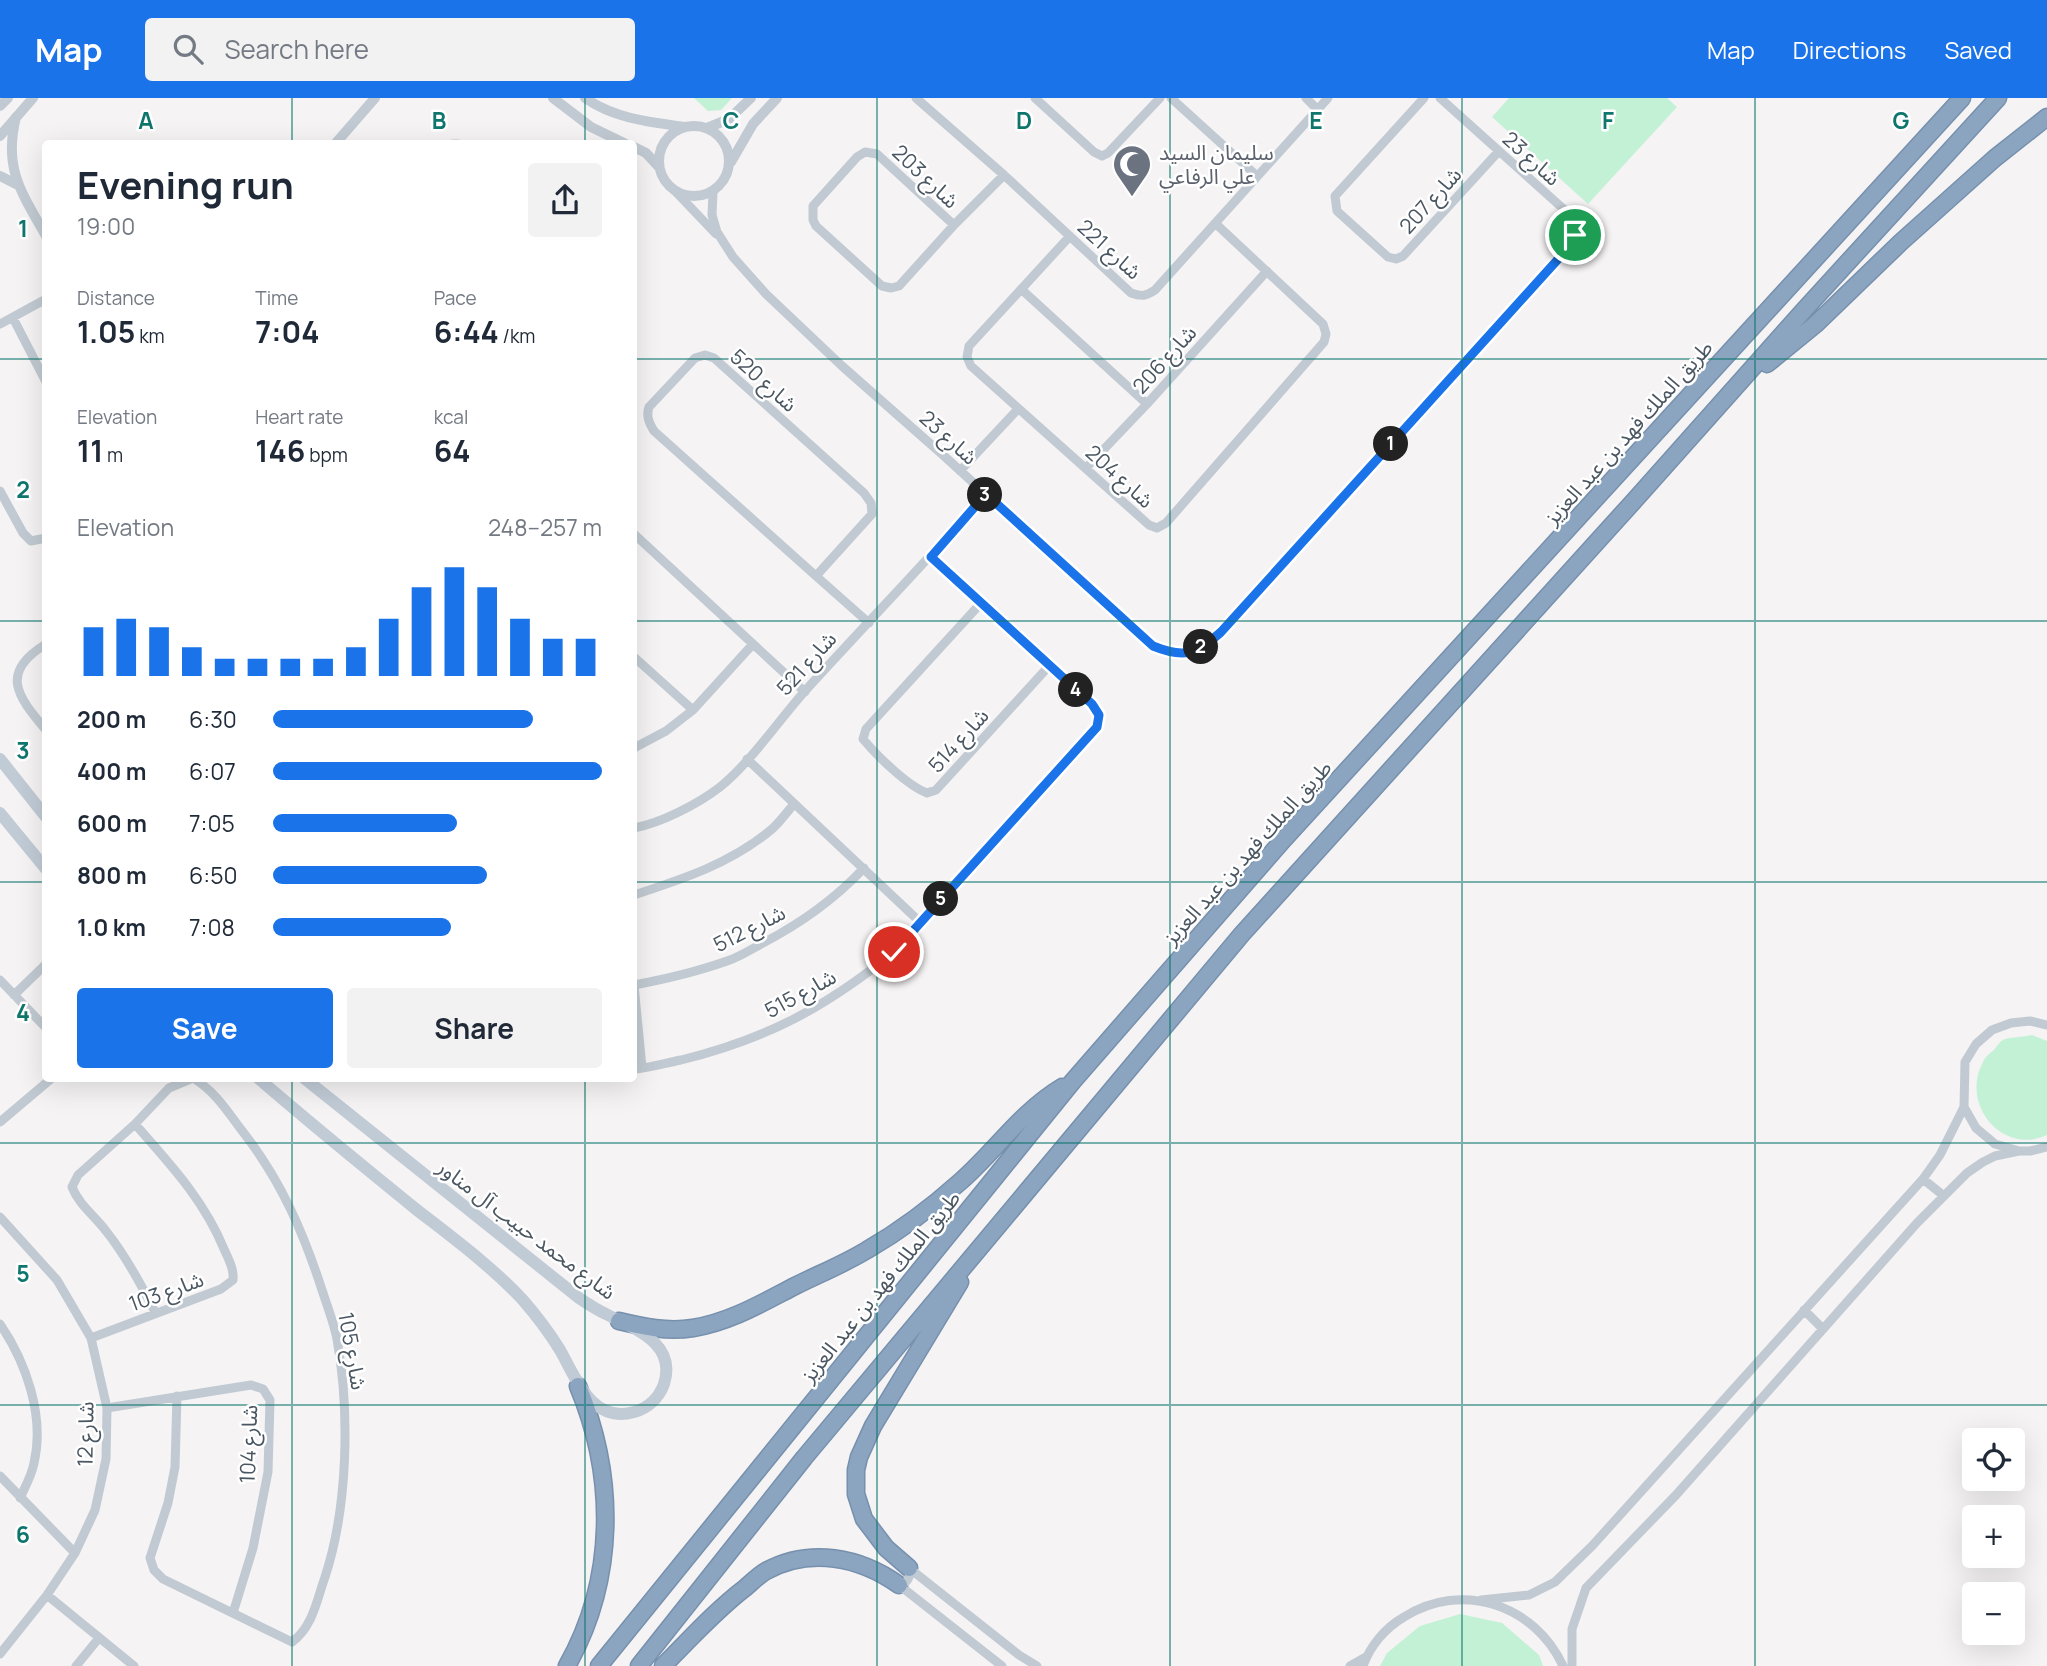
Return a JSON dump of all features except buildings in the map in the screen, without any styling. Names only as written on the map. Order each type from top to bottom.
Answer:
[{"type":"highway","points":[[639,1666],[804,1458],[1242,934],[1998,98]]},
{"type":"highway","name":"طريق الملك فهد بن عبد العزيز","points":[[599,1666],[1073,1081],[1284,839],[1958,101]]},
{"type":"highway","points":[[1730,394],[1816,324],[1901,242],[1995,158],[2047,117]]},
{"type":"highway","points":[[619,1321],[656,1329],[706,1325],[735,1316],[850,1259],[897,1231],[946,1194],[1032,1109],[1073,1081]]},
{"type":"highway","points":[[909,1568],[886,1548],[864,1520],[856,1494],[856,1469],[873,1426],[989,1235]]},
{"type":"highway","points":[[567,1666],[584,1629],[594,1597],[603,1561],[606,1525],[605,1490],[599,1451],[578,1386]]},
{"type":"highway","points":[[663,1666],[733,1597],[774,1567],[800,1559],[840,1558],[868,1567],[899,1585]]},
{"type":"main road","points":[[0,759],[42,812]]},
{"type":"main road","points":[[0,813],[42,864]]},
{"type":"main road","name":"شارع محمد حبيب آل مناور","points":[[263,1082],[513,1289],[549,1334],[578,1386],[599,1406],[622,1413],[643,1409],[659,1394],[666,1374],[662,1352],[646,1335],[591,1306],[309,1082]]},
{"type":"street","points":[[0,106],[8,98]]},
{"type":"street","points":[[0,136],[33,98]]},
{"type":"street","points":[[338,140],[374,98]]},
{"type":"street","points":[[553,98],[592,127],[618,140]]},
{"type":"street","points":[[585,98],[636,120],[707,128],[724,142],[730,164]]},
{"type":"street","points":[[707,128],[729,119],[751,98]]},
{"type":"street","points":[[685,127],[676,131],[662,147],[659,157],[662,176],[675,191],[694,197],[704,196],[713,192],[723,182],[753,124],[777,98]]},
{"type":"street","name":"شارع 221","points":[[916,98],[1131,293],[1140,296],[1147,296],[1155,290],[1328,98]]},
{"type":"street","points":[[1035,98],[1094,152],[1102,156],[1108,153],[1160,98]]},
{"type":"street","points":[[1171,98],[1257,176]]},
{"type":"street","points":[[1306,98],[1317,109]]},
{"type":"street","name":"شارع 207","points":[[1424,98],[1335,196],[1336,211],[1388,257],[1396,259],[1402,256],[1499,151]]},
{"type":"street","name":"شارع 23","points":[[675,191],[744,270],[842,366],[1153,646],[1175,654],[1200,649],[1221,632],[1570,246],[1575,235],[1568,213],[1440,98]]},
{"type":"street","points":[[16,117],[11,156],[18,185],[42,229]]},
{"type":"street","points":[[637,148],[646,153],[660,167]]},
{"type":"street","name":"شارع 203","points":[[954,225],[877,154],[866,152],[857,157],[813,206],[816,226],[882,286],[891,288],[899,286],[1004,175]]},
{"type":"street","points":[[0,176],[18,185]]},
{"type":"street","name":"شارع 23","points":[[713,192],[712,215],[724,244]]},
{"type":"street","name":"شارع 204","points":[[1070,236],[970,346],[967,357],[971,366],[1018,409],[1149,525],[1157,528],[1166,523],[1324,342],[1326,334],[1323,324],[1215,223]]},
{"type":"street","name":"شارع 206","points":[[1086,468],[1267,271]]},
{"type":"street","points":[[1021,289],[1147,404]]},
{"type":"street","points":[[0,324],[42,301]]},
{"type":"street","points":[[13,318],[42,374]]},
{"type":"street","name":"شارع 520","points":[[816,576],[872,514],[871,503],[854,484],[714,358],[705,355],[695,358],[649,407],[650,424],[654,430],[816,576],[869,623]]},
{"type":"street","points":[[960,471],[1018,409]]},
{"type":"street","points":[[0,491],[23,534],[31,541],[42,539]]},
{"type":"street","name":"شارع 521","points":[[637,827],[697,802],[721,786],[986,494]]},
{"type":"street","points":[[637,537],[805,692]]},
{"type":"street","name":"شارع 515","points":[[638,1069],[742,1042],[798,1018],[828,1001],[873,969],[894,952],[1097,727],[1099,715],[1092,704],[931,557]]},
{"type":"street","name":"شارع 514","points":[[981,603],[866,729],[863,739],[871,748],[917,789],[927,793],[936,790],[1049,666]]},
{"type":"street","points":[[637,746],[666,731],[692,710],[753,644]]},
{"type":"street","points":[[42,646],[20,662],[10,676],[15,693],[42,725]]},
{"type":"street","points":[[637,660],[692,710]]},
{"type":"street","points":[[747,759],[920,922]]},
{"type":"street","points":[[637,894],[718,864],[773,827],[794,804]]},
{"type":"street","name":"شارع 512","points":[[637,984],[682,976],[730,960],[819,909],[864,868]]},
{"type":"street","points":[[14,995],[42,968]]},
{"type":"street","points":[[0,980],[42,1024]]},
{"type":"street","points":[[1350,1666],[1364,1662],[1378,1638],[1395,1622],[1414,1610],[1447,1600],[1529,1595],[1555,1581],[1592,1546],[1923,1178],[1940,1156],[1964,1107],[1965,1062],[1976,1044],[1992,1030],[2011,1023],[2030,1021],[2047,1025]]},
{"type":"street","points":[[637,1048],[638,1069]]},
{"type":"street","points":[[1,1118],[47,1082]]},
{"type":"street","name":"شارع 105","points":[[155,1312],[137,1277],[72,1187],[78,1175],[135,1124],[169,1088],[183,1082]]},
{"type":"street","name":"شارع 105","points":[[177,1396],[175,1467],[168,1503],[150,1558],[154,1570],[163,1579],[292,1642],[309,1623],[330,1562],[341,1499],[344,1400],[337,1337],[312,1257],[295,1214],[255,1147],[209,1087],[200,1082]]},
{"type":"street","points":[[1964,1107],[1976,1128],[1995,1144],[2018,1151]]},
{"type":"street","name":"شارع 103","points":[[91,1338],[221,1289],[233,1280],[234,1271],[214,1224],[181,1177],[135,1124]]},
{"type":"street","points":[[1572,1666],[1572,1629],[1586,1588],[1676,1495],[1917,1223],[1967,1173],[1983,1162],[1995,1156],[2045,1148]]},
{"type":"street","points":[[1923,1178],[1944,1196]]},
{"type":"street","name":"شارع 12","points":[[0,1217],[57,1280],[91,1338],[107,1408],[106,1459],[95,1510],[75,1553],[47,1595],[0,1654]]},
{"type":"street","points":[[1804,1310],[1823,1329]]},
{"type":"street","points":[[0,1324],[18,1353],[33,1397],[36,1433],[34,1463],[20,1499]]},
{"type":"street","name":"شارع 104","points":[[107,1408],[251,1385],[263,1389],[270,1400],[268,1472],[253,1548],[233,1613]]},
{"type":"street","points":[[0,1476],[75,1553]]},
{"type":"street","points":[[909,1568],[907,1581],[899,1585],[1002,1666]]},
{"type":"street","points":[[909,1568],[1037,1666]]},
{"type":"street","points":[[47,1595],[134,1666]]},
{"type":"street","points":[[1481,1600],[1515,1612],[1543,1634],[1563,1666]]},
{"type":"street","points":[[76,1666],[99,1638]]},
{"type":"street","points":[[992,1659],[1004,1643]]},
{"type":"green space","points":[[694,98],[732,98],[721,110],[708,111]]},
{"type":"green space","points":[[1509,98],[1667,98],[1677,107],[1588,204],[1492,117]]},
{"type":"green space","points":[[2032,1035],[2047,1041],[2047,1135],[2030,1140],[2001,1132],[1990,1122],[1981,1109],[1977,1078],[1985,1058],[2002,1041]]},
{"type":"green space","points":[[1460,1614],[1502,1623],[1539,1655],[1543,1666],[1380,1666],[1387,1653],[1420,1626]]},
{"type":"place","name":"سليمان السيد علي الرفاعي","points":[[1132,198]]},
{"type":"route","points":[[894,952],[1097,727],[1099,715],[1092,704],[931,557],[986,494],[1153,646],[1175,654],[1200,649],[1221,632],[1570,246],[1575,235]]}]
